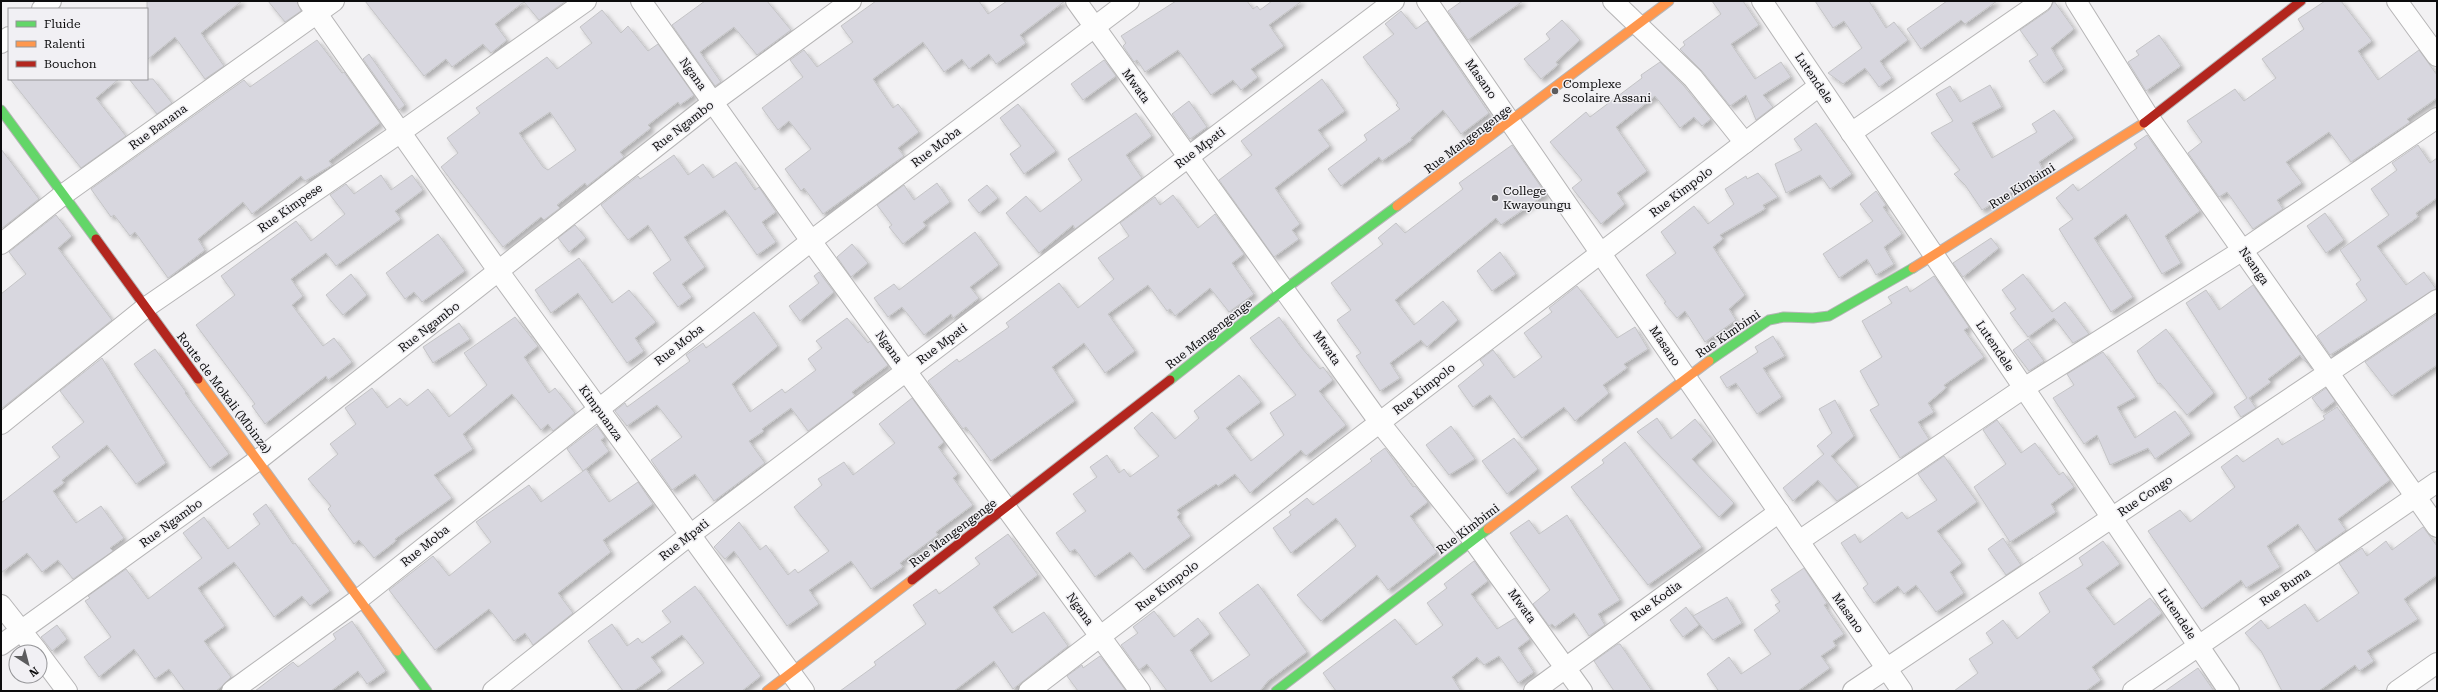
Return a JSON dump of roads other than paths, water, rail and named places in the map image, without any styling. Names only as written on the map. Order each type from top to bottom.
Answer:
[{"type":"street","points":[[43,8],[51,1]]},
{"type":"street","name":"Rue Banana","points":[[1,244],[64,194],[312,7],[334,1]]},
{"type":"street","name":"Rue Kimpese","points":[[1,424],[145,308],[401,132],[586,1]]},
{"type":"street","name":"Ngana","points":[[641,1],[811,241],[1140,691]]},
{"type":"street","name":"Rue Ngambo","points":[[1,646],[21,630],[258,460],[499,272],[713,102],[851,1]]},
{"type":"street","name":"Mwata","points":[[1076,1],[1188,158],[1286,289],[1380,423],[1473,540],[1582,691]]},
{"type":"street","name":"Rue Moba","points":[[232,691],[359,599],[811,241],[1128,1]]},
{"type":"street","name":"Rue Mpati","points":[[494,691],[690,535],[1394,1]]},
{"type":"street","name":"Masano","points":[[1427,1],[1902,691]]},
{"type":"street","points":[[1613,1],[1692,78],[1745,143]]},
{"type":"street","name":"Rue Mangengenge","points":[[767,691],[1006,508],[1286,289],[1511,122],[1669,1]]},
{"type":"street","name":"Lutendele","points":[[1762,1],[2229,691]]},
{"type":"street","points":[[1851,133],[2042,1]]},
{"type":"street","name":"Nsanga","points":[[2076,1],[2150,119],[2437,527]]},
{"type":"street","name":"Rue Kimbimi","points":[[1276,691],[1686,377],[1769,320],[1783,316],[1812,320],[1829,316],[1934,256],[2150,119],[2301,1]]},
{"type":"street","points":[[2398,1],[2437,56]]},
{"type":"street","name":"Kimpuanza","points":[[312,7],[499,272],[804,691]]},
{"type":"street","name":"Rue Kimpolo","points":[[1029,691],[1819,86]]},
{"type":"street","name":"Route de Mokali (Mbinza)","points":[[1,110],[427,691]]},
{"type":"street","points":[[1798,540],[2024,388],[2243,250],[2437,118]]},
{"type":"street","name":"Rue Congo","points":[[1853,691],[2437,300]]},
{"type":"street","name":"Rue Buma","points":[[2133,691],[2437,482]]},
{"type":"street","name":"Rue Kodia","points":[[1534,691],[1565,666],[1779,512]]},
{"type":"street","points":[[1,605],[32,644]]},
{"type":"street","points":[[2397,691],[2437,664]]},
{"type":"street","points":[[48,666],[67,691]]},
{"type":"place","name":"Complexe Scolaire Assani","points":[[1555,91]]},
{"type":"place","name":"College Kwayoungu","points":[[1495,198]]}]
